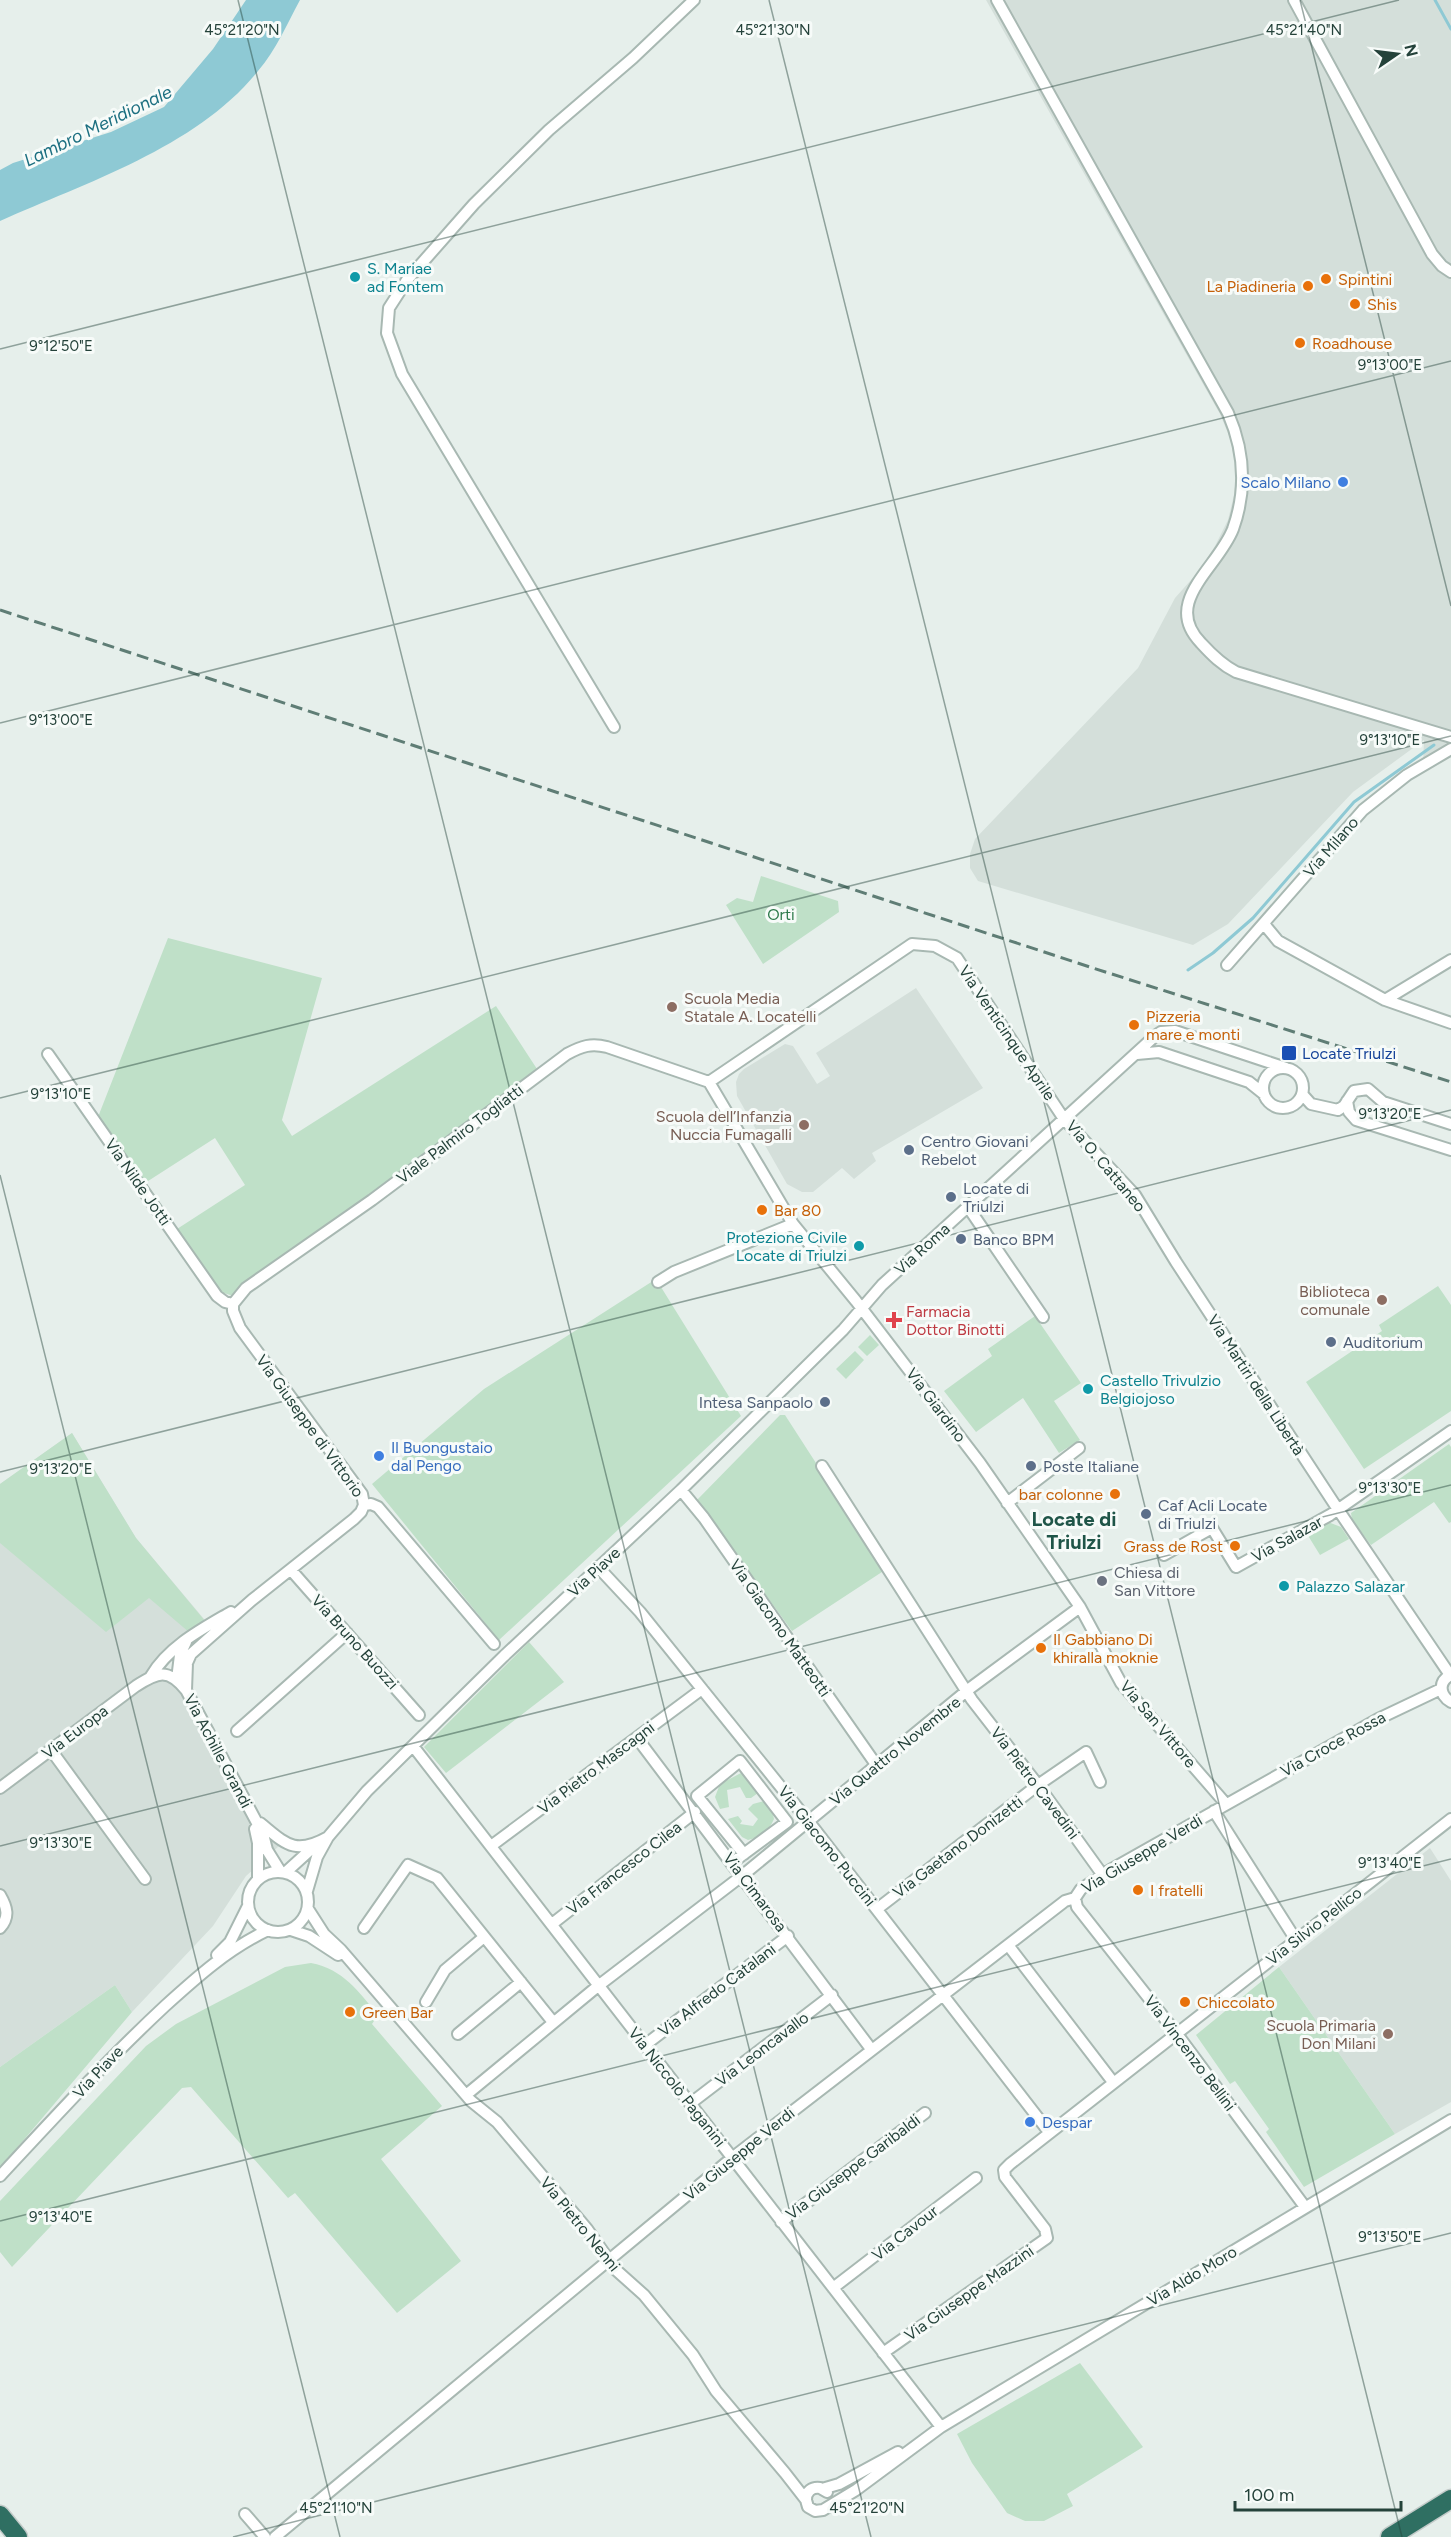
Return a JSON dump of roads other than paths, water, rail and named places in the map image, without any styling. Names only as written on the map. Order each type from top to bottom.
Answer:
[{"type":"highway","points":[[1390,2537],[1451,2499]]},
{"type":"highway","points":[[0,2515],[18,2537]]},
{"type":"street","points":[[614,727],[402,374],[387,333],[389,308],[407,280],[474,204],[549,130],[633,58],[694,0]]},
{"type":"street","points":[[997,0],[1234,427],[1242,475],[1239,511],[1226,545],[1189,597],[1186,614],[1190,630],[1220,662],[1236,672],[1451,737]]},
{"type":"street","points":[[1294,0],[1432,254],[1451,272]]},
{"type":"street","name":"Via Milano","points":[[1227,965],[1363,810],[1407,775],[1451,749]]},
{"type":"street","points":[[1264,924],[1270,934],[1278,940],[1385,1000],[1451,1023]]},
{"type":"street","name":"Via Venticinque Aprile","points":[[709,1082],[912,944],[935,946],[957,958],[1064,1119]]},
{"type":"street","points":[[1385,1000],[1451,960]]},
{"type":"street","name":"Via O. Cattaneo","points":[[1176,1262],[1135,1195],[1064,1119],[1161,1032],[1175,1031],[1286,1068]]},
{"type":"street","name":"Viale Palmiro Togliatti","points":[[233,1304],[246,1288],[372,1200],[567,1054],[583,1046],[594,1044],[607,1047],[709,1082]]},
{"type":"street","points":[[1134,1055],[1159,1052],[1249,1082],[1264,1094],[1271,1105],[1283,1108],[1295,1104],[1302,1094],[1303,1087],[1298,1075],[1286,1068],[1270,1073],[1263,1083],[1264,1094]]},
{"type":"street","name":"Via Nilde Jotti","points":[[48,1054],[217,1296],[233,1304]]},
{"type":"street","name":"Via Giardino","points":[[709,1082],[793,1224],[862,1309],[980,1463],[1080,1607]]},
{"type":"street","points":[[1302,1094],[1311,1104],[1332,1110],[1343,1108],[1354,1091],[1368,1089],[1383,1102],[1451,1124]]},
{"type":"street","points":[[1347,1101],[1348,1112],[1356,1120],[1451,1150]]},
{"type":"street","name":"Via Roma","points":[[862,1309],[882,1285],[1064,1119]]},
{"type":"street","points":[[968,1207],[1043,1317]]},
{"type":"street","points":[[658,1282],[674,1272],[793,1224]]},
{"type":"street","name":"Via Martiri della Libertà","points":[[1176,1262],[1337,1508],[1451,1675]]},
{"type":"street","name":"Via Giuseppe di Vittorio","points":[[233,1304],[233,1311],[240,1328],[362,1494],[364,1505],[371,1504],[378,1507],[494,1644]]},
{"type":"street","name":"Via Piave","points":[[308,1909],[307,1891],[324,1839],[367,1791],[598,1567],[681,1490],[862,1309]]},
{"type":"street","name":"Via Salazar","points":[[1164,1555],[1212,1528],[1236,1567],[1330,1515],[1451,1431]]},
{"type":"street","points":[[1007,1503],[1079,1448]]},
{"type":"street","name":"Via Pietro Cavedini","points":[[822,1467],[967,1692],[1102,1874]]},
{"type":"street","name":"Via Giacomo Matteotti","points":[[681,1490],[704,1518],[877,1766]]},
{"type":"street","points":[[186,1690],[187,1663],[191,1654],[252,1600],[354,1519],[364,1505]]},
{"type":"street","name":"Via Giacomo Puccini","points":[[598,1567],[640,1612],[809,1822],[1049,2132]]},
{"type":"street","name":"Via Bruno Buozzi","points":[[291,1570],[419,1715]]},
{"type":"street","name":"Via Europa","points":[[0,1788],[151,1676],[161,1661],[187,1639],[252,1600]]},
{"type":"street","name":"Via Quattro Novembre","points":[[466,2095],[553,2022],[809,1822],[967,1692],[1080,1607]]},
{"type":"street","name":"Via San Vittore","points":[[1080,1607],[1121,1683],[1226,1804]]},
{"type":"street","points":[[237,1731],[346,1633]]},
{"type":"street","points":[[177,1679],[180,1655],[187,1639]]},
{"type":"street","name":"Via Achille Grandi","points":[[151,1676],[161,1673],[177,1679],[186,1690],[263,1834],[272,1859],[283,1872]]},
{"type":"street","points":[[1451,1675],[1443,1680],[1441,1689],[1444,1698],[1451,1702]]},
{"type":"street","name":"Via Pietro Mascagni","points":[[491,1846],[702,1689]]},
{"type":"street","name":"Via Croce Rossa","points":[[1226,1804],[1396,1709],[1441,1689]]},
{"type":"street","name":"Via Cimarosa","points":[[637,1738],[733,1862],[871,2049]]},
{"type":"street","name":"Via Niccolò Paganini","points":[[414,1746],[883,2353],[937,2430]]},
{"type":"street","points":[[51,1750],[145,1879]]},
{"type":"street","name":"Via Gaetano Donizetti","points":[[877,1909],[1038,1785],[1086,1752],[1100,1782]]},
{"type":"street","name":"Via Francesco Cilea","points":[[552,1924],[691,1808],[697,1796],[740,1761],[787,1822],[744,1854]]},
{"type":"street","points":[[697,1796],[744,1854],[733,1862]]},
{"type":"street","name":"Via Giuseppe Verdi","points":[[275,2537],[732,2158],[871,2049],[945,1995],[1065,1901],[1075,1898],[1081,1889],[1102,1874],[1226,1804]]},
{"type":"street","points":[[1214,1811],[1296,1940]]},
{"type":"street","name":"Via Achille Grandi","points":[[253,1817],[275,1838],[288,1846],[324,1839]]},
{"type":"street","name":"Via Achille Grandi","points":[[253,1817],[258,1843],[258,1879]]},
{"type":"street","name":"Via Silvio Pellico","points":[[1049,2132],[1451,1820]]},
{"type":"street","points":[[283,1872],[324,1839]]},
{"type":"street","points":[[364,1928],[408,1865],[437,1878],[553,2022]]},
{"type":"street","points":[[258,1879],[268,1873],[283,1872],[300,1880],[307,1891]]},
{"type":"street","name":"Via Piave","points":[[0,2176],[120,2048],[201,1974],[230,1941],[248,1906],[249,1893],[258,1879]]},
{"type":"street","points":[[0,1895],[6,1909],[6,1919],[0,1928]]},
{"type":"street","name":"Via Vincenzo Bellini","points":[[1075,1898],[1077,1906],[1177,2034],[1305,2207]]},
{"type":"street","points":[[248,1906],[255,1922],[268,1930]]},
{"type":"street","points":[[291,1930],[300,1923],[308,1909]]},
{"type":"street","name":"Via Pietro Nenni","points":[[308,1909],[324,1934],[368,1980],[466,2095],[504,2131],[587,2229],[608,2260],[644,2295],[693,2355],[716,2391],[806,2500]]},
{"type":"street","name":"Via Piave","points":[[201,1974],[248,1940],[268,1930],[279,1932],[291,1930]]},
{"type":"street","name":"Via Pietro Nenni","points":[[291,1930],[309,1936],[324,1945],[368,1980]]},
{"type":"street","name":"Via Alfredo Catalani","points":[[645,2045],[788,1936]]},
{"type":"street","points":[[426,2002],[445,1970],[484,1937]]},
{"type":"street","points":[[1008,1946],[1113,2082]]},
{"type":"street","points":[[458,2034],[521,1982]]},
{"type":"street","name":"Via Leoncavallo","points":[[691,2103],[832,1995]]},
{"type":"street","name":"Via Giuseppe Garibaldi","points":[[781,2222],[925,2113]]},
{"type":"street","name":"Via Aldo Moro","points":[[819,2488],[850,2479],[937,2430],[1451,2120]]},
{"type":"street","name":"Via Giuseppe Mazzini","points":[[883,2353],[1047,2238],[1045,2229],[1005,2177],[1004,2170],[1049,2132]]},
{"type":"street","name":"Via Cavour","points":[[833,2288],[976,2178]]},
{"type":"street","name":"Via Aldo Moro","points":[[827,2507],[856,2490],[937,2430]]},
{"type":"street","name":"Via Pietro Nenni","points":[[785,2473],[802,2487],[819,2488]]},
{"type":"street","points":[[819,2488],[829,2497],[827,2507],[820,2511],[812,2510],[807,2505],[808,2492],[819,2488]]},
{"type":"street","points":[[245,2514],[265,2537]]},
{"type":"water","points":[[246,0],[300,0],[270,54],[233,98],[204,121],[139,160],[0,221],[0,170],[13,163],[111,132],[164,107],[213,49]]},
{"type":"waterway","points":[[1435,0],[1451,29]]},
{"type":"waterway","points":[[1188,970],[1213,953],[1253,918],[1354,802],[1434,745]]},
{"type":"railway","points":[[0,610],[1093,968],[1451,1082]]},
{"type":"place","name":"S. Mariae ad Fontem","points":[[355,277]]},
{"type":"place","name":"Spintini","points":[[1326,279]]},
{"type":"place","name":"La Piadineria","points":[[1308,286]]},
{"type":"place","name":"Shis","points":[[1355,304]]},
{"type":"place","name":"Roadhouse","points":[[1300,343]]},
{"type":"place","name":"Scalo Milano","points":[[1343,482]]},
{"type":"place","name":"Scuola Media Statale A. Locatelli","points":[[672,1007]]},
{"type":"place","name":"Pizzeria mare e monti","points":[[1134,1025]]},
{"type":"place","name":"Locate Triulzi","points":[[1289,1053]]},
{"type":"place","name":"Scuola dell’Infanzia Nuccia Fumagalli","points":[[804,1125]]},
{"type":"place","name":"Centro Giovani Rebelot","points":[[909,1150]]},
{"type":"place","name":"Locate di Triulzi","points":[[951,1197]]},
{"type":"place","name":"Bar 80","points":[[762,1210]]},
{"type":"place","name":"Banco BPM","points":[[961,1239]]},
{"type":"place","name":"Protezione Civile Locate di Triulzi","points":[[859,1246]]},
{"type":"place","name":"Biblioteca comunale","points":[[1382,1300]]},
{"type":"place","name":"Farmacia Dottor Binotti","points":[[894,1320]]},
{"type":"place","name":"Auditorium","points":[[1331,1342]]},
{"type":"place","name":"Castello Trivulzio Belgiojoso","points":[[1088,1389]]},
{"type":"place","name":"Intesa Sanpaolo","points":[[825,1402]]},
{"type":"place","name":"Il Buongustaio dal Pengo","points":[[379,1456]]},
{"type":"place","name":"Poste Italiane","points":[[1031,1466]]},
{"type":"place","name":"bar colonne","points":[[1115,1494]]},
{"type":"place","name":"Caf Acli Locate di Triulzi","points":[[1146,1514]]},
{"type":"place","name":"Grass de Rost","points":[[1235,1546]]},
{"type":"place","name":"Chiesa di San Vittore","points":[[1102,1581]]},
{"type":"place","name":"Palazzo Salazar","points":[[1284,1586]]},
{"type":"place","name":"Il Gabbiano Di khiralla moknie","points":[[1041,1648]]},
{"type":"place","name":"I fratelli","points":[[1138,1890]]},
{"type":"place","name":"Chiccolato","points":[[1185,2002]]},
{"type":"place","name":"Green Bar","points":[[350,2012]]},
{"type":"place","name":"Scuola Primaria Don Milani","points":[[1388,2034]]},
{"type":"place","name":"Despar","points":[[1030,2122]]},
{"type":"district","name":"Locate di Triulzi","points":[[1074,1530]]},
{"type":"water label","name":"Lambro Meridionale","points":[[98,126]]},
{"type":"park label","name":"Orti","points":[[781,914]]}]
